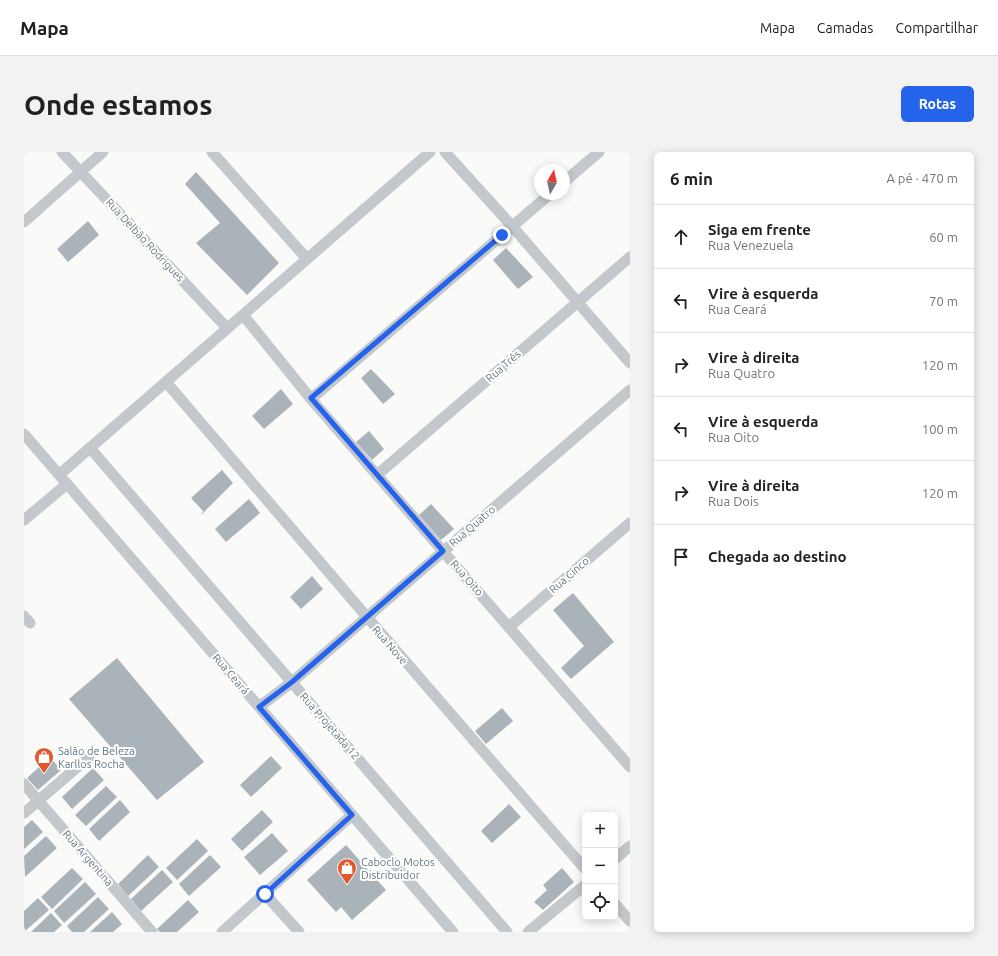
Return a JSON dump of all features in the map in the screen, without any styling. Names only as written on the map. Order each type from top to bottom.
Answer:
[{"type":"street","name":"Rua Delbão Rodrigues","points":[[62,152],[227,328]]},
{"type":"street","points":[[24,222],[102,152]]},
{"type":"street","points":[[212,152],[307,259]]},
{"type":"street","points":[[60,474],[430,152]]},
{"type":"street","points":[[445,152],[512,226],[630,363]]},
{"type":"street","points":[[570,177],[599,152]]},
{"type":"street","points":[[311,398],[543,200]]},
{"type":"street","name":"Rua Três","points":[[377,475],[630,257]]},
{"type":"street","name":"Rua Oito","points":[[243,315],[311,398],[630,767]]},
{"type":"street","name":"Rua Nove","points":[[166,382],[367,618],[582,866]]},
{"type":"street","name":"Rua Quatro","points":[[259,707],[292,682],[367,618],[630,390]]},
{"type":"street","name":"Rua Ceará","points":[[24,434],[453,932]]},
{"type":"street","name":"Rua Projetada 12","points":[[90,448],[507,932]]},
{"type":"street","points":[[24,520],[67,484]]},
{"type":"street","name":"Rua Cinco","points":[[509,627],[630,523]]},
{"type":"street","points":[[24,813],[89,757]]},
{"type":"street","name":"Rua Argentina","points":[[24,784],[152,932]]},
{"type":"street","points":[[222,932],[352,815]]},
{"type":"street","points":[[618,856],[630,846]]},
{"type":"street","points":[[528,932],[582,887]]},
{"type":"street","points":[[265,894],[299,932]]},
{"type":"street","points":[[618,907],[630,921]]},
{"type":"building","points":[[196,172],[279,263],[247,295],[196,243],[220,223],[185,184]]},
{"type":"building","points":[[88,221],[99,235],[68,262],[57,249]]},
{"type":"building","points":[[506,248],[533,277],[518,289],[493,260]]},
{"type":"building","points":[[371,369],[395,394],[383,404],[361,378]]},
{"type":"building","points":[[281,389],[293,404],[264,429],[252,416]]},
{"type":"building","points":[[369,431],[384,449],[372,460],[356,442]]},
{"type":"building","points":[[222,470],[233,483],[201,515],[203,511],[191,498]]},
{"type":"building","points":[[249,499],[260,513],[226,542],[215,529]]},
{"type":"building","points":[[431,504],[454,529],[441,540],[419,515]]},
{"type":"building","points":[[312,576],[323,589],[301,609],[290,597]]},
{"type":"building","points":[[573,593],[614,642],[571,679],[561,668],[584,646],[553,610]]},
{"type":"building","points":[[117,658],[204,762],[157,800],[69,699]]},
{"type":"building","points":[[502,708],[513,721],[486,744],[475,731]]},
{"type":"building","points":[[271,756],[282,768],[251,797],[240,785]]},
{"type":"building","name":"Salão de Beleza Karllos Rocha","points":[[50,757],[61,770],[38,790],[27,778]]},
{"type":"building","points":[[93,768],[104,780],[72,809],[62,797]]},
{"type":"building","points":[[106,786],[117,797],[86,826],[75,815]]},
{"type":"building","points":[[120,800],[130,812],[99,841],[89,829]]},
{"type":"building","points":[[509,804],[521,817],[492,843],[481,831]]},
{"type":"building","points":[[262,810],[273,822],[242,851],[231,839]]},
{"type":"building","points":[[32,820],[43,832],[24,849],[24,827]]},
{"type":"building","points":[[272,833],[288,851],[260,875],[244,857]]},
{"type":"building","points":[[46,836],[57,848],[25,877],[24,856]]},
{"type":"building","points":[[197,839],[208,851],[177,880],[166,868]]},
{"type":"building","name":"Caboclo Motos Distribuidor","points":[[346,845],[386,890],[352,920],[341,907],[336,912],[307,880]]},
{"type":"building","points":[[148,855],[159,867],[128,896],[118,884]]},
{"type":"building","points":[[210,855],[221,867],[189,896],[179,884]]},
{"type":"building","points":[[72,868],[83,879],[52,909],[41,897]]},
{"type":"building","points":[[562,868],[574,882],[543,910],[534,902],[547,890],[543,885]]},
{"type":"building","points":[[162,870],[173,882],[141,911],[131,899]]},
{"type":"building","points":[[85,882],[96,894],[64,923],[54,911]]},
{"type":"building","points":[[98,897],[109,909],[84,932],[72,932],[67,926]]},
{"type":"building","points":[[38,898],[49,910],[24,932],[24,911]]},
{"type":"building","points":[[188,900],[199,912],[177,932],[160,932],[157,929]]},
{"type":"building","points":[[112,912],[122,924],[113,932],[90,932]]},
{"type":"building","points":[[51,913],[62,925],[54,932],[31,932]]},
{"type":"place","name":"Salão de Beleza Karllos Rocha","points":[[44,774]]},
{"type":"place","name":"Caboclo Motos Distribuidor","points":[[347,885]]},
{"type":"route","points":[[265,894],[352,815],[259,707],[292,682],[443,551],[311,398],[502,235]]}]
